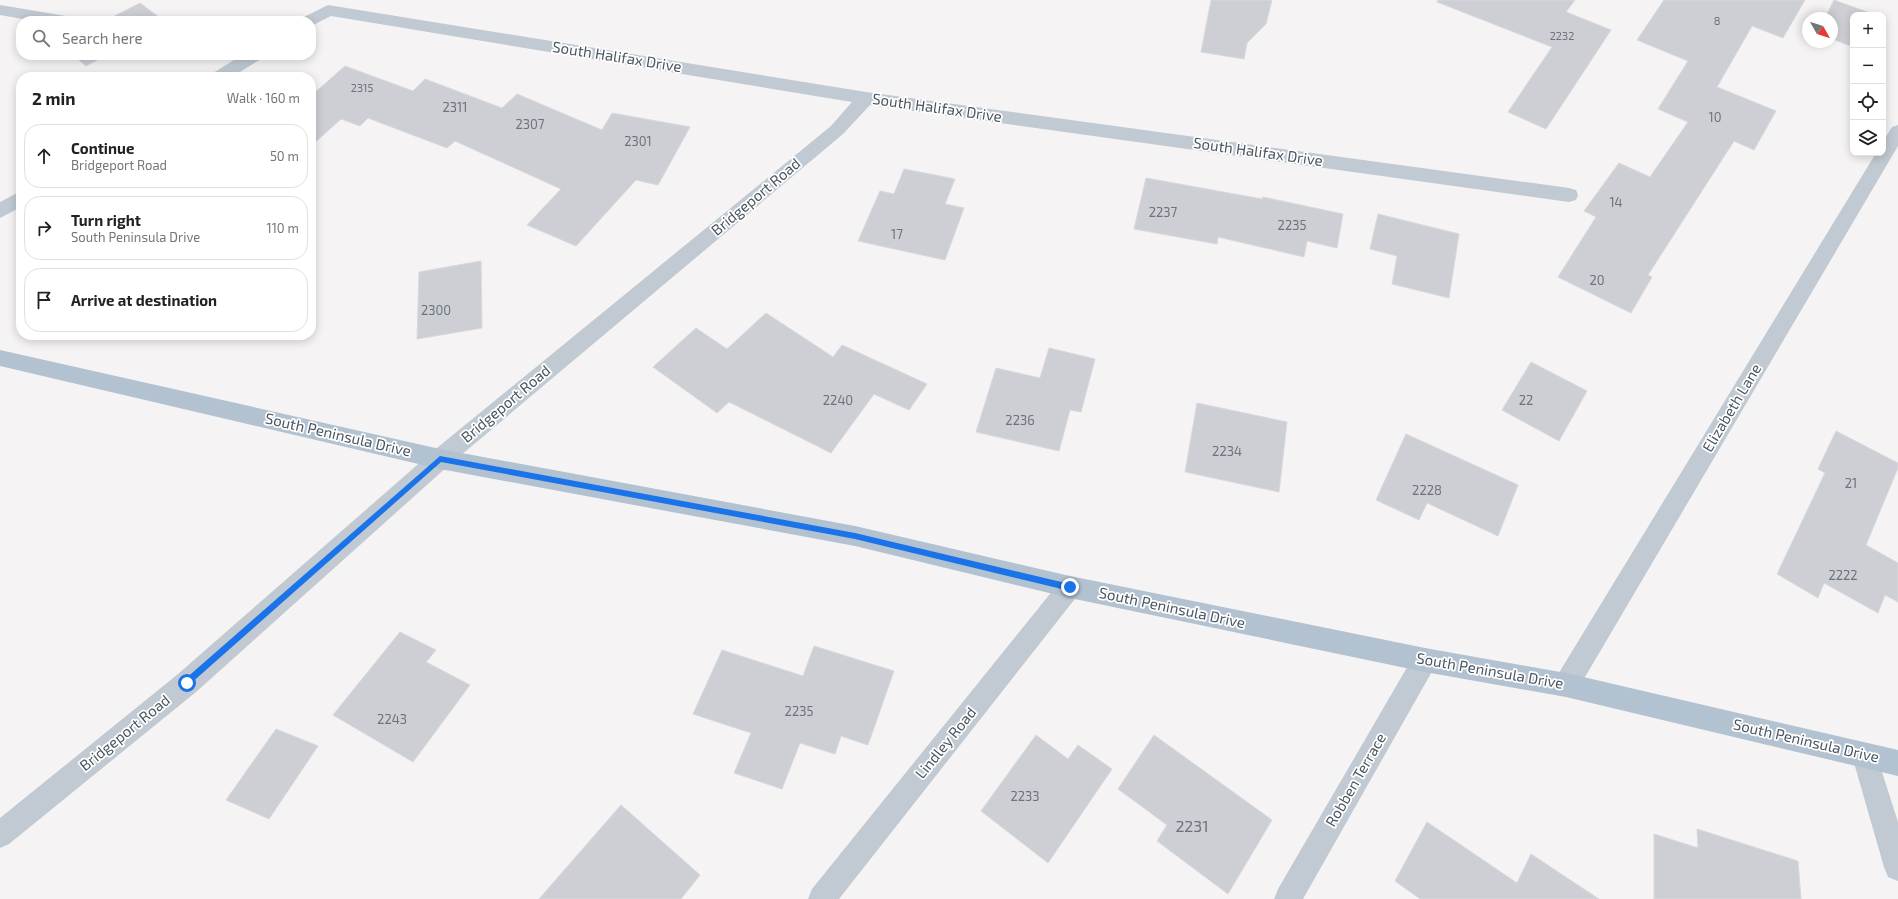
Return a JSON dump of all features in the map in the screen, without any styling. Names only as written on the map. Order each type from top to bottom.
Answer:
[{"type":"main road","name":"South Peninsula Drive","points":[[0,358],[440,459],[855,536],[1070,587],[1425,660],[1566,685],[1865,756],[1898,762]]},
{"type":"street","points":[[0,10],[36,16]]},
{"type":"street","name":"South Halifax Drive","points":[[316,17],[328,10],[866,98],[1569,195]]},
{"type":"street","points":[[227,72],[247,60]]},
{"type":"street","name":"Bridgeport Road","points":[[0,835],[187,683],[440,459],[837,130],[866,98]]},
{"type":"street","name":"Elizabeth Lane","points":[[1566,685],[1898,131]]},
{"type":"street","points":[[0,211],[16,201]]},
{"type":"street","name":"Lindley Road","points":[[822,899],[1070,587]]},
{"type":"street","name":"Robben Terrace","points":[[1288,899],[1425,660]]},
{"type":"street","points":[[1865,756],[1898,867]]},
{"type":"building","points":[[1211,0],[1272,0],[1266,24],[1247,43],[1244,59],[1201,52]]},
{"type":"building","points":[[1438,0],[1575,0],[1566,12],[1611,30],[1546,129],[1508,112],[1552,47],[1437,2]]},
{"type":"building","points":[[1664,0],[1805,0],[1783,38],[1752,26],[1717,87],[1776,111],[1754,150],[1734,141],[1648,275],[1652,277],[1631,313],[1558,277],[1596,217],[1584,211],[1619,163],[1650,177],[1688,122],[1658,109],[1688,61],[1637,40]]},
{"type":"building","points":[[1834,0],[1867,12],[1850,12],[1850,46],[1838,41],[1838,12],[1828,12]]},
{"type":"building","points":[[140,3],[157,16],[115,16]]},
{"type":"building","points":[[79,60],[97,60],[86,66]]},
{"type":"building","points":[[345,66],[413,91],[425,79],[502,108],[517,94],[602,130],[612,113],[690,127],[658,185],[636,180],[576,246],[527,225],[561,189],[455,141],[447,148],[368,118],[360,126],[341,119],[316,142],[316,92]]},
{"type":"building","points":[[904,169],[955,179],[945,204],[964,208],[945,260],[858,241],[880,191],[894,194]]},
{"type":"building","points":[[1146,178],[1262,199],[1263,197],[1343,214],[1337,248],[1307,241],[1304,257],[1218,237],[1217,244],[1134,229]]},
{"type":"building","points":[[1378,214],[1459,234],[1449,298],[1392,284],[1397,256],[1370,249]]},
{"type":"building","points":[[481,261],[482,328],[417,339],[419,272]]},
{"type":"building","points":[[766,313],[833,357],[842,345],[927,384],[909,410],[874,394],[831,453],[729,402],[717,413],[653,367],[696,328],[727,349]]},
{"type":"building","points":[[1049,348],[1095,359],[1081,412],[1070,410],[1059,451],[976,432],[996,368],[1040,378]]},
{"type":"building","points":[[1531,362],[1587,391],[1559,441],[1502,410]]},
{"type":"building","points":[[1197,403],[1287,422],[1279,492],[1185,472]]},
{"type":"building","points":[[1836,431],[1898,463],[1898,468],[1866,545],[1898,563],[1898,602],[1885,595],[1878,613],[1824,583],[1818,598],[1777,574],[1825,473],[1818,469]]},
{"type":"building","points":[[1406,434],[1518,485],[1498,536],[1427,503],[1419,520],[1376,500]]},
{"type":"building","points":[[400,632],[436,650],[426,662],[470,685],[413,762],[333,715]]},
{"type":"building","points":[[814,646],[894,671],[868,745],[841,736],[835,754],[800,743],[782,789],[734,773],[751,733],[693,714],[722,650],[803,676]]},
{"type":"building","points":[[276,729],[318,746],[269,819],[226,800]]},
{"type":"building","points":[[1036,735],[1068,759],[1078,745],[1112,769],[1048,863],[981,811]]},
{"type":"building","points":[[1154,735],[1272,820],[1228,894],[1157,841],[1167,825],[1118,789]]},
{"type":"building","points":[[621,805],[700,875],[681,899],[539,899]]},
{"type":"building","points":[[1427,822],[1517,883],[1531,854],[1599,899],[1420,899],[1395,881]]},
{"type":"building","points":[[1697,829],[1798,861],[1801,899],[1654,899],[1654,834],[1698,848]]},
{"type":"route","points":[[187,683],[440,459],[855,536],[1070,587]]}]
